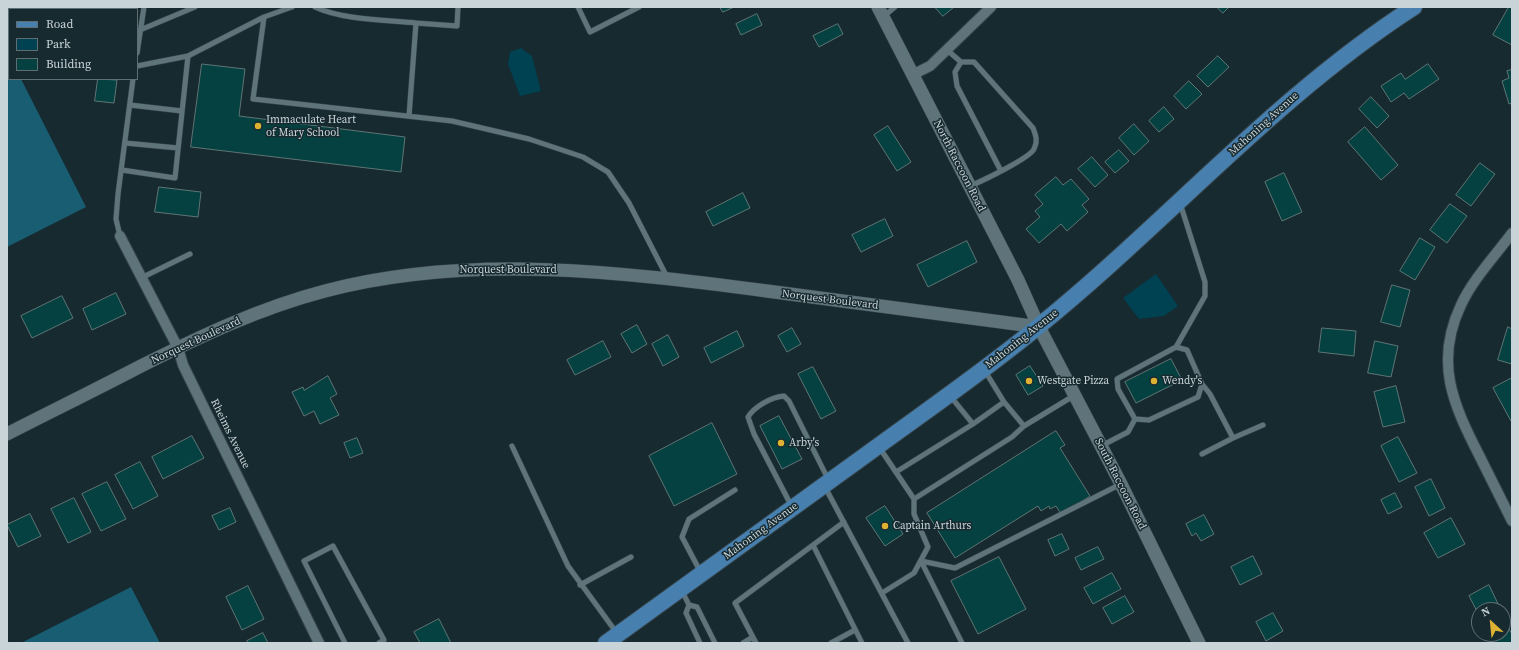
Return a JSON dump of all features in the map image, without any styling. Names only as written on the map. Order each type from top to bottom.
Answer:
[{"type":"main road","name":"Mahoning Avenue","points":[[612,639],[950,394],[1039,327],[1295,96],[1340,58],[1414,7]]},
{"type":"street","points":[[912,75],[930,66],[991,7]]},
{"type":"street","name":"North Raccoon Road","points":[[880,12],[1018,280],[1039,327]]},
{"type":"street","points":[[1512,232],[1461,304],[1451,333],[1448,353],[1448,369],[1454,401],[1462,422],[1512,521]]},
{"type":"street","name":"Rheims Avenue","points":[[120,236],[178,348],[183,365],[319,643]]},
{"type":"street","name":"Norquest Boulevard","points":[[7,434],[227,324],[275,306],[325,291],[377,279],[428,272],[477,269],[526,269],[592,272],[668,280],[1039,327]]},
{"type":"street","name":"South Raccoon Road","points":[[1039,327],[1121,484],[1199,643]]},
{"type":"lane","points":[[138,45],[144,7]]},
{"type":"lane","points":[[140,30],[195,7]]},
{"type":"lane","points":[[138,66],[188,56],[264,17],[292,7]]},
{"type":"lane","points":[[315,7],[325,12],[339,15],[457,26],[458,7]]},
{"type":"lane","points":[[578,7],[590,32],[639,7]]},
{"type":"lane","points":[[880,12],[895,7]]},
{"type":"lane","points":[[264,17],[253,99],[452,121],[529,139],[583,157],[608,172],[629,202],[668,280]]},
{"type":"lane","points":[[409,116],[416,23]]},
{"type":"lane","points":[[947,50],[961,62],[974,62],[1033,128],[1037,141],[1034,150],[1001,171],[969,186]]},
{"type":"lane","points":[[122,170],[175,178],[188,56]]},
{"type":"lane","points":[[961,62],[955,72],[957,86],[1001,171]]},
{"type":"lane","points":[[120,236],[116,219],[133,80]]},
{"type":"lane","points":[[130,105],[182,111]]},
{"type":"lane","points":[[125,143],[178,148]]},
{"type":"lane","points":[[1135,419],[1118,389],[1117,379],[1176,347],[1205,296],[1205,282],[1179,201]]},
{"type":"lane","points":[[141,278],[190,254]]},
{"type":"lane","points":[[1176,347],[1187,350],[1202,384],[1210,394],[1233,438]]},
{"type":"lane","points":[[984,369],[1004,402],[1024,426]]},
{"type":"lane","points":[[1135,419],[1149,420],[1198,397],[1202,384]]},
{"type":"lane","points":[[950,394],[973,424]]},
{"type":"lane","points":[[914,499],[1012,437],[1024,426],[1075,395]]},
{"type":"lane","points":[[792,508],[754,434],[748,417],[752,410],[778,396],[784,396],[789,401],[844,522],[908,643]]},
{"type":"lane","points":[[896,472],[973,424],[1004,402]]},
{"type":"lane","points":[[1101,446],[1128,432],[1135,419]]},
{"type":"lane","points":[[1202,454],[1263,425]]},
{"type":"lane","points":[[512,446],[568,566],[612,639]]},
{"type":"lane","points":[[878,446],[914,499],[914,514],[928,547],[914,573],[882,593]]},
{"type":"lane","points":[[921,561],[955,568],[1121,484]]},
{"type":"lane","points":[[702,574],[682,537],[684,531],[689,519],[735,490]]},
{"type":"lane","points":[[756,643],[735,603],[844,522]]},
{"type":"lane","points":[[813,545],[862,643]]},
{"type":"lane","points":[[345,643],[304,561],[333,546],[384,640],[379,643]]},
{"type":"lane","points":[[580,585],[631,557]]},
{"type":"lane","points":[[921,561],[962,643]]},
{"type":"lane","points":[[681,588],[689,606],[686,613],[700,643]]},
{"type":"lane","points":[[689,606],[697,607],[715,643]]},
{"type":"lane","points":[[831,643],[855,630]]},
{"type":"lane","points":[[743,643],[753,637]]},
{"type":"green space","points":[[521,48],[532,56],[541,91],[520,96],[508,64],[510,52]]},
{"type":"green space","points":[[1156,274],[1178,306],[1164,316],[1139,319],[1123,298]]},
{"type":"shaded area","points":[[7,51],[8,80],[22,80],[86,207],[7,247]]},
{"type":"shaded area","points":[[131,587],[160,643],[21,643]]},
{"type":"building","points":[[720,7],[734,7],[723,12]]},
{"type":"building","points":[[935,7],[954,7],[943,16]]},
{"type":"building","points":[[1217,7],[1229,7],[1223,13]]},
{"type":"building","points":[[1509,7],[1512,7],[1512,45],[1493,35]]},
{"type":"building","points":[[757,14],[762,25],[741,35],[736,24]]},
{"type":"building","points":[[838,24],[843,34],[819,47],[813,36]]},
{"type":"building","points":[[1218,56],[1229,67],[1208,87],[1197,76]]},
{"type":"building","name":"Immaculate Heart of Mary School","points":[[202,64],[245,69],[239,116],[405,137],[401,172],[191,147]]},
{"type":"building","points":[[1428,64],[1439,79],[1409,99],[1404,93],[1391,102],[1381,86],[1401,73],[1405,79]]},
{"type":"building","points":[[1512,70],[1512,103],[1509,104],[1502,81],[1509,78],[1507,71]]},
{"type":"building","points":[[98,80],[117,80],[114,103],[95,101]]},
{"type":"building","points":[[1189,81],[1202,94],[1186,109],[1174,96]]},
{"type":"building","points":[[1371,97],[1389,116],[1377,128],[1359,109]]},
{"type":"building","points":[[1164,107],[1174,119],[1159,132],[1149,121]]},
{"type":"building","points":[[1134,124],[1149,141],[1134,155],[1119,138]]},
{"type":"building","points":[[888,126],[911,162],[897,171],[874,135]]},
{"type":"building","points":[[1365,127],[1398,165],[1381,180],[1348,142]]},
{"type":"building","points":[[1119,150],[1129,161],[1115,173],[1105,162]]},
{"type":"building","points":[[1092,157],[1108,175],[1095,187],[1078,169]]},
{"type":"building","points":[[1480,163],[1495,174],[1471,206],[1456,195]]},
{"type":"building","points":[[1284,173],[1302,212],[1282,221],[1265,182]]},
{"type":"building","points":[[1056,177],[1063,185],[1071,179],[1089,199],[1082,205],[1088,212],[1067,231],[1061,224],[1039,243],[1026,229],[1040,217],[1035,211],[1043,204],[1035,195]]},
{"type":"building","points":[[159,187],[201,192],[198,217],[155,212]]},
{"type":"building","points":[[743,193],[750,208],[713,226],[706,212]]},
{"type":"building","points":[[1450,204],[1467,216],[1447,243],[1430,230]]},
{"type":"building","points":[[885,219],[893,236],[861,252],[852,235]]},
{"type":"building","points":[[1420,238],[1435,247],[1415,280],[1400,271]]},
{"type":"building","points":[[967,241],[977,262],[928,287],[917,265]]},
{"type":"building","points":[[1392,285],[1410,290],[1400,327],[1381,322]]},
{"type":"building","points":[[116,293],[126,314],[92,330],[83,309]]},
{"type":"building","points":[[62,296],[73,318],[32,338],[21,316]]},
{"type":"building","points":[[637,325],[647,344],[632,353],[621,334]]},
{"type":"building","points":[[1508,327],[1512,329],[1512,364],[1498,360]]},
{"type":"building","points":[[792,328],[801,344],[787,352],[778,336]]},
{"type":"building","points":[[1322,328],[1356,331],[1354,356],[1319,352]]},
{"type":"building","points":[[737,331],[744,346],[711,363],[704,348]]},
{"type":"building","points":[[668,335],[679,357],[663,366],[652,344]]},
{"type":"building","points":[[603,341],[611,357],[575,375],[567,360]]},
{"type":"building","points":[[1375,341],[1398,346],[1391,377],[1368,373]]},
{"type":"building","name":"Wendy's","points":[[1171,359],[1182,380],[1136,403],[1125,382]]},
{"type":"building","name":"Westgate Pizza","points":[[1030,366],[1043,386],[1028,395],[1016,375]]},
{"type":"building","points":[[813,367],[836,411],[821,419],[798,374]]},
{"type":"building","points":[[328,376],[337,394],[330,398],[339,415],[320,424],[314,411],[304,416],[292,392],[303,387],[304,390]]},
{"type":"building","points":[[1512,378],[1512,420],[1511,421],[1493,388]]},
{"type":"building","points":[[1396,386],[1405,422],[1383,427],[1374,392]]},
{"type":"building","name":"Arby's","points":[[779,416],[802,459],[782,469],[760,426]]},
{"type":"building","points":[[712,423],[737,474],[674,506],[649,456]]},
{"type":"building","points":[[1056,431],[1065,445],[1060,448],[1090,496],[1061,514],[1056,506],[1050,509],[1049,506],[1041,511],[1038,506],[955,558],[927,513]]},
{"type":"building","points":[[192,436],[204,458],[163,479],[152,457]]},
{"type":"building","points":[[1398,437],[1417,473],[1399,482],[1381,446]]},
{"type":"building","points":[[357,438],[363,453],[350,458],[344,443]]},
{"type":"building","points":[[140,462],[158,496],[133,509],[115,475]]},
{"type":"building","points":[[1431,479],[1445,508],[1429,516],[1415,487]]},
{"type":"building","points":[[107,482],[126,519],[101,531],[82,494]]},
{"type":"building","points":[[1395,493],[1402,507],[1388,514],[1381,500]]},
{"type":"building","points":[[74,498],[91,532],[68,543],[51,509]]},
{"type":"building","name":"Captain Arthurs","points":[[885,506],[903,534],[885,546],[866,518]]},
{"type":"building","points":[[230,508],[236,522],[219,530],[212,516]]},
{"type":"building","points":[[30,514],[41,536],[18,547],[7,525]]},
{"type":"building","points":[[1204,515],[1214,534],[1201,541],[1196,533],[1192,536],[1186,524]]},
{"type":"building","points":[[1451,518],[1465,544],[1438,558],[1424,533]]},
{"type":"building","points":[[1062,534],[1069,549],[1055,556],[1048,540]]},
{"type":"building","points":[[1098,547],[1104,559],[1081,570],[1075,558]]},
{"type":"building","points":[[1253,556],[1262,574],[1240,585],[1231,567]]},
{"type":"building","points":[[999,557],[1026,609],[978,634],[951,581]]},
{"type":"building","points":[[1112,573],[1121,589],[1093,604],[1084,588]]},
{"type":"building","points":[[1489,585],[1497,602],[1472,602],[1469,596]]},
{"type":"building","points":[[248,586],[264,619],[242,630],[226,597]]},
{"type":"building","points":[[1125,596],[1134,612],[1112,624],[1103,608]]},
{"type":"building","points":[[1273,613],[1283,631],[1266,641],[1256,622]]},
{"type":"building","points":[[439,619],[451,643],[420,643],[414,632]]},
{"type":"building","points":[[1511,632],[1512,634],[1512,643],[1492,643],[1511,642]]},
{"type":"building","points":[[263,633],[268,643],[248,643],[247,641]]},
{"type":"place","name":"Immaculate Heart of Mary School","points":[[258,126]]},
{"type":"place","name":"Westgate Pizza","points":[[1029,381]]},
{"type":"place","name":"Wendy's","points":[[1154,381]]},
{"type":"place","name":"Arby's","points":[[781,443]]},
{"type":"place","name":"Captain Arthurs","points":[[885,526]]}]
